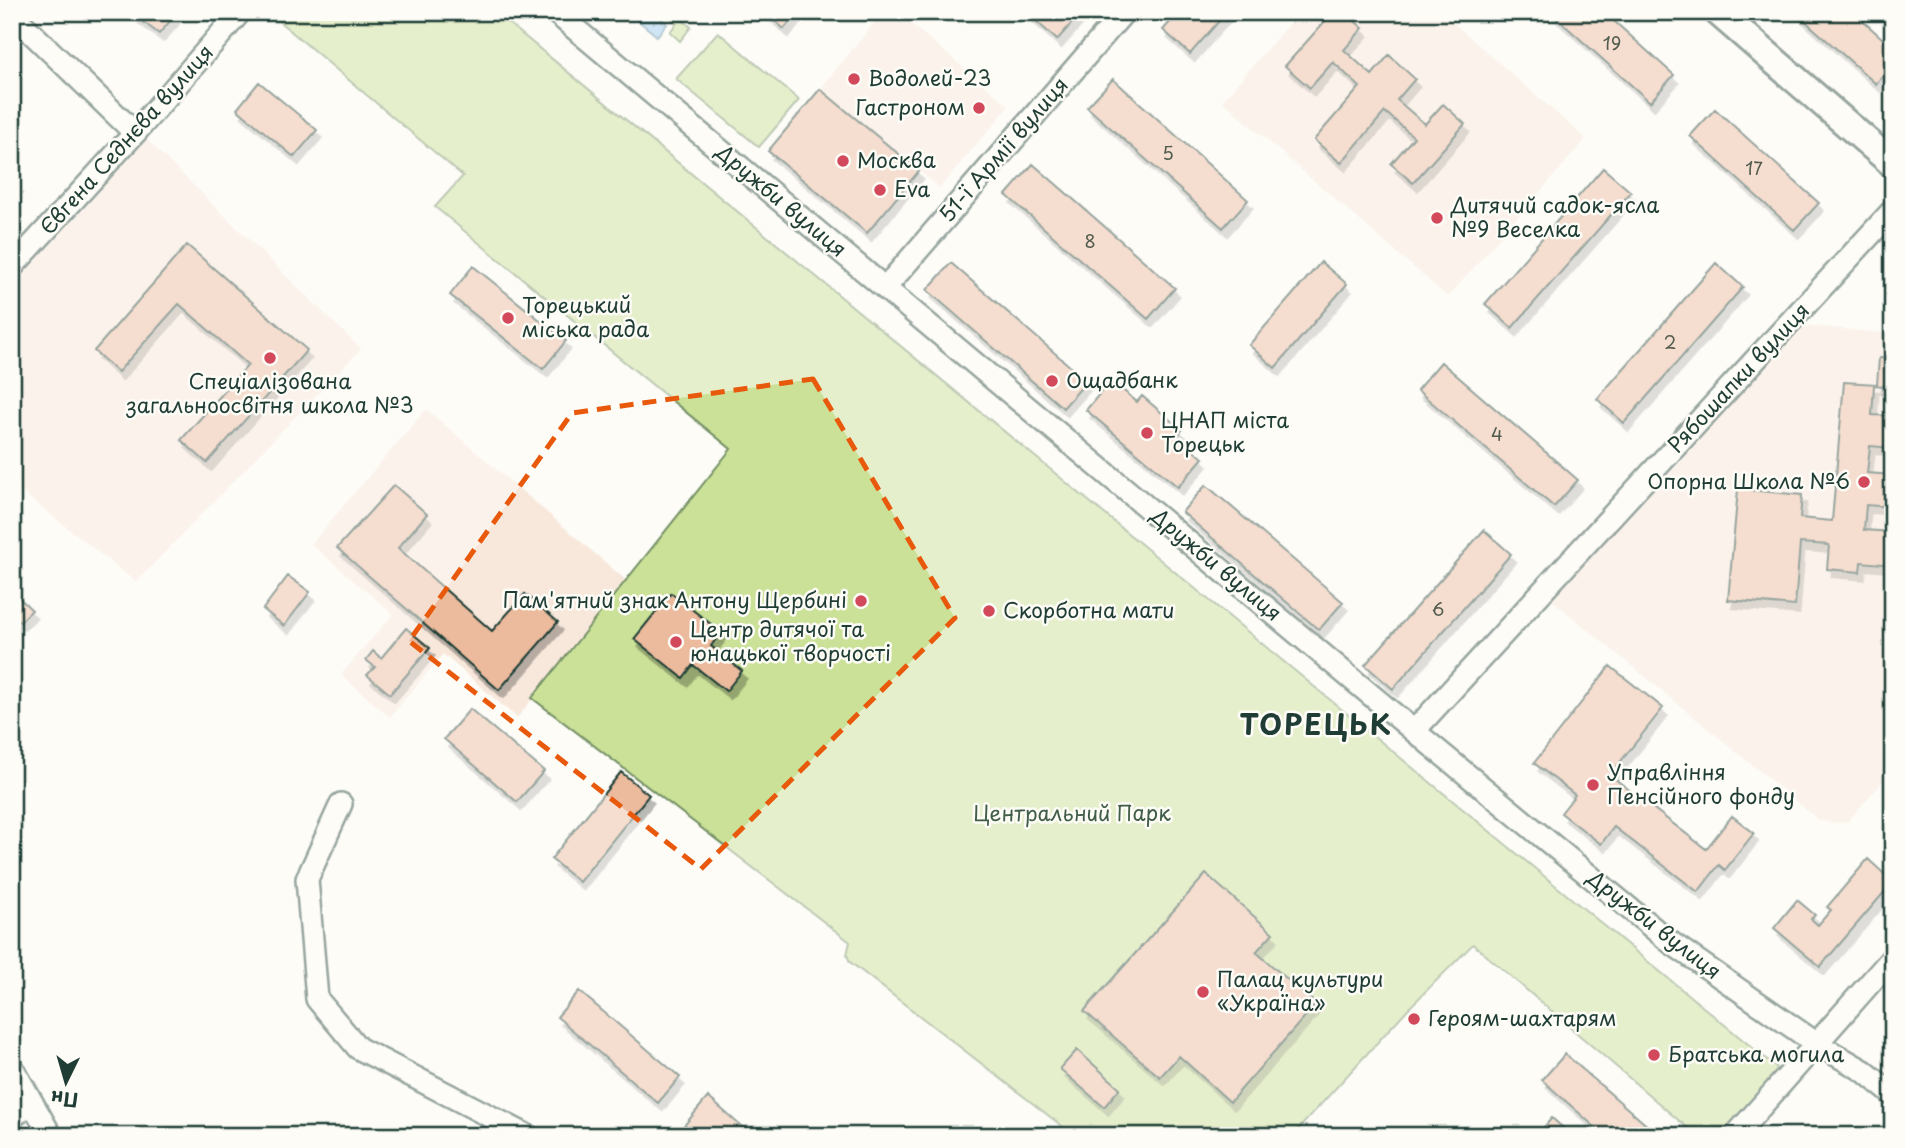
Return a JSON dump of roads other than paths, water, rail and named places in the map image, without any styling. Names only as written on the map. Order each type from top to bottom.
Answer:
[{"type":"main road","points":[[1718,12],[1893,164]]},
{"type":"street","name":"Євгена Седнєва вулиця","points":[[12,267],[135,133],[240,12]]},
{"type":"street","name":"Дружби вулиця","points":[[555,12],[1670,942],[1817,1044],[1864,1071],[1893,1095]]},
{"type":"street","name":"51-ї Армії вулиця","points":[[885,288],[1124,12]]},
{"type":"street","points":[[12,14],[135,133]]},
{"type":"street","name":"Рябошапки вулиця","points":[[1414,731],[1893,210]]},
{"type":"street","points":[[341,804],[307,879],[317,999],[358,1048],[528,1136]]},
{"type":"street","points":[[1735,1136],[1893,957]]},
{"type":"street","points":[[12,1067],[51,1136]]},
{"type":"street","points":[[12,1117],[32,1103]]},
{"type":"water","points":[[654,12],[667,24],[657,36],[630,14]]},
{"type":"place","name":"Водолей-23","points":[[854,79]]},
{"type":"place","name":"Гастроном","points":[[979,108]]},
{"type":"place","name":"Москва","points":[[843,161]]},
{"type":"place","name":"Eva","points":[[880,190]]},
{"type":"place","name":"Дитячий садок-ясла №9 Веселка","points":[[1437,218]]},
{"type":"place","name":"Торецький міська рада","points":[[508,318]]},
{"type":"place","name":"Спеціалізована загальноосвітня школа №3","points":[[270,358]]},
{"type":"place","name":"Ощадбанк","points":[[1052,381]]},
{"type":"place","name":"ЦНАП міста Торецьк","points":[[1147,433]]},
{"type":"place","name":"Опорна Школа №6","points":[[1864,482]]},
{"type":"place","name":"Пам'ятний знак Антону Щербині","points":[[861,601]]},
{"type":"place","name":"Скорботна мати","points":[[989,611]]},
{"type":"place","name":"Центр дитячої та юнацької творчості","points":[[676,642]]},
{"type":"place","name":"Управління Пенсійного фонду","points":[[1593,785]]},
{"type":"place","name":"Палац культури «Україна»","points":[[1203,992]]},
{"type":"place","name":"Героям-шахтарям","points":[[1414,1019]]},
{"type":"place","name":"Братська мoгила","points":[[1654,1055]]},
{"type":"district","name":"ТОРЕЦЬК","points":[[1316,725]]},
{"type":"park label","name":"Центральний Парк","points":[[1072,814]]}]
